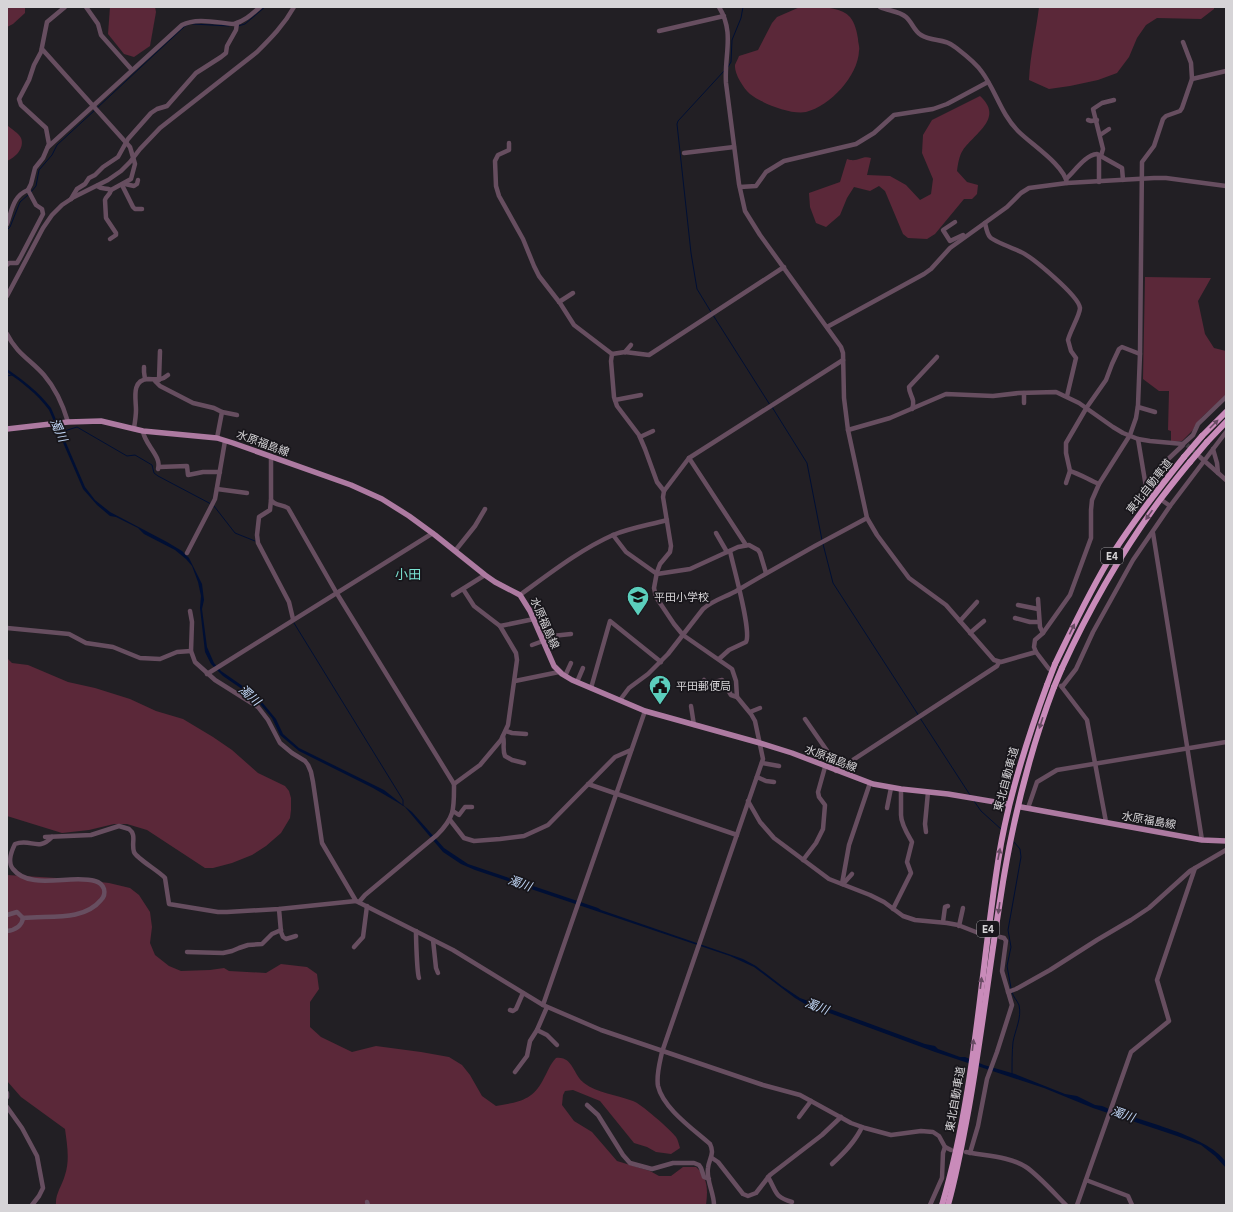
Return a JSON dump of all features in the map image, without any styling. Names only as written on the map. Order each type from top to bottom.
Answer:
[{"type":"highway","name":"東北自動車道","points":[[948,1205],[965,1132],[973,1070],[976,1021],[997,868],[1008,807],[1021,759],[1055,664],[1079,615],[1112,554],[1149,501],[1184,457],[1226,412]]},
{"type":"highway","name":"東北自動車道","points":[[942,1205],[983,1025],[1000,899],[1016,813],[1030,756],[1054,687],[1086,619],[1120,559],[1159,500],[1207,442],[1226,422]]},
{"type":"main road","name":"水原福島線","points":[[7,429],[68,422],[101,421],[143,431],[216,438],[351,486],[382,499],[409,516],[485,575],[495,582],[520,594],[526,602],[534,619],[551,660],[559,672],[565,676],[645,711],[760,743],[870,783],[891,788],[972,798],[1008,807]]},
{"type":"main road","name":"水原福島線","points":[[1021,807],[1202,840],[1226,842]]},
{"type":"street","points":[[7,265],[9,263],[17,263],[42,219],[42,209],[36,205],[29,193],[35,168],[43,158],[49,144],[46,128],[23,108],[19,99],[41,52],[48,22],[65,7]]},
{"type":"street","points":[[86,7],[98,24],[101,35],[132,70]]},
{"type":"street","points":[[72,199],[77,189],[85,184],[89,178],[118,157],[126,142],[151,113],[157,109],[168,106],[196,73],[221,58],[226,53],[237,25],[260,7]]},
{"type":"street","points":[[7,296],[43,228],[54,213],[62,205],[121,171],[160,128],[248,59],[266,43],[282,25],[294,7]]},
{"type":"street","points":[[719,7],[724,16],[728,31],[725,71],[726,83],[743,205],[748,216],[841,347],[843,360],[844,398],[848,430],[866,518],[909,578],[942,602],[994,660],[999,662],[1036,652]]},
{"type":"street","points":[[880,7],[906,17],[915,31],[922,36],[929,39],[947,41],[954,45],[979,68],[1011,124],[1058,166],[1067,181]]},
{"type":"street","points":[[659,30],[724,16]]},
{"type":"street","points":[[48,147],[95,108],[132,70],[185,24],[198,21],[237,25]]},
{"type":"street","points":[[1049,669],[1036,652],[1034,643],[1070,595],[1091,538],[1092,500],[1099,484],[1130,435],[1138,407],[1142,162],[1154,146],[1162,119],[1180,111],[1182,108],[1192,79],[1190,63],[1183,42]]},
{"type":"street","points":[[42,48],[126,142],[130,147],[134,158],[135,164],[131,179],[111,190],[111,193],[105,198],[106,218],[116,233],[116,235],[110,240]]},
{"type":"street","points":[[1192,79],[1226,71]]},
{"type":"street","points":[[740,187],[756,186],[766,172],[784,161],[856,144],[874,133],[894,115],[903,112],[934,109],[947,104],[988,82]]},
{"type":"street","points":[[1099,182],[1100,156],[1103,149],[1093,109],[1102,103],[1114,100]]},
{"type":"street","points":[[1088,120],[1096,120]]},
{"type":"street","points":[[1100,134],[1109,130]]},
{"type":"street","points":[[509,143],[509,150],[498,155],[495,161],[496,186],[499,196],[523,238],[539,276],[574,325],[612,354],[626,352],[649,355],[784,267]]},
{"type":"street","points":[[684,153],[734,148]]},
{"type":"street","points":[[1067,181],[1091,155],[1097,154],[1122,168],[1122,180]]},
{"type":"street","points":[[827,327],[924,274],[931,269],[950,248],[1007,207],[1021,193],[1029,188],[1067,181],[1099,182],[1142,178],[1166,178],[1226,186]]},
{"type":"street","points":[[123,184],[134,186],[137,184],[138,180]]},
{"type":"street","points":[[123,184],[133,207],[135,209],[142,209]]},
{"type":"street","points":[[96,186],[100,189],[107,188],[111,190]]},
{"type":"street","points":[[7,224],[13,203],[22,192],[29,193]]},
{"type":"street","points":[[43,212],[54,213]]},
{"type":"street","points":[[955,222],[943,230],[950,241],[967,235]]},
{"type":"street","points":[[985,223],[990,237],[1021,252],[1043,267],[1079,304],[1080,311],[1068,340],[1071,351],[1076,358],[1067,396]]},
{"type":"street","points":[[559,302],[573,292]]},
{"type":"street","points":[[7,334],[17,350],[44,375],[51,384],[62,402],[68,422]]},
{"type":"street","points":[[626,352],[631,345]]},
{"type":"street","points":[[1066,483],[1070,471],[1066,453],[1066,443],[1086,409],[1109,376],[1112,364],[1120,347],[1140,354]]},
{"type":"street","points":[[160,351],[157,380],[160,386],[187,400],[222,412],[237,415]]},
{"type":"street","points":[[612,354],[611,361],[615,400],[621,412],[640,437],[657,482],[664,491]]},
{"type":"street","points":[[912,409],[914,399],[909,387],[937,357]]},
{"type":"street","points":[[737,697],[736,681],[732,669],[683,635],[656,597],[654,588],[657,574],[660,564],[670,552],[671,546],[663,497],[664,491],[689,458],[843,360]]},
{"type":"street","points":[[144,367],[146,379]]},
{"type":"street","points":[[134,428],[136,410],[135,392],[138,384],[146,379],[164,379],[168,375]]},
{"type":"street","points":[[848,430],[881,421],[946,394],[993,396],[1056,392],[1067,396],[1113,428],[1138,439],[1185,445]]},
{"type":"street","points":[[1024,393],[1024,403]]},
{"type":"street","points":[[615,400],[641,395]]},
{"type":"street","points":[[1135,501],[1163,464],[1185,445],[1193,435],[1198,424],[1226,397]]},
{"type":"street","points":[[1138,407],[1155,412]]},
{"type":"street","points":[[216,438],[222,412]]},
{"type":"street","points":[[640,437],[653,430]]},
{"type":"street","points":[[143,431],[157,458],[159,468],[187,466],[188,475],[203,472],[220,472]]},
{"type":"street","points":[[1106,822],[1087,720],[1062,687],[1076,669],[1093,632],[1133,560],[1153,533],[1202,459],[1213,449],[1226,432]]},
{"type":"street","points":[[1138,439],[1146,487],[1151,491]]},
{"type":"street","points":[[187,554],[215,499],[225,441]]},
{"type":"street","points":[[1213,449],[1218,473]]},
{"type":"street","points":[[271,457],[270,510],[259,516],[257,538],[289,602],[293,619]]},
{"type":"street","points":[[689,458],[746,545]]},
{"type":"street","points":[[1202,459],[1226,480]]},
{"type":"street","points":[[1070,471],[1099,484]]},
{"type":"street","points":[[217,489],[247,493]]},
{"type":"street","points":[[45,837],[91,835],[119,826],[125,827],[133,832],[135,854],[165,878],[169,904],[218,912],[279,909],[358,901],[437,835],[448,824],[453,810],[454,784],[336,592],[288,508],[274,503],[271,500]]},
{"type":"street","points":[[1163,501],[1170,506]]},
{"type":"street","points":[[455,551],[475,526],[485,509]]},
{"type":"street","points":[[620,700],[629,688],[661,662],[703,609],[709,604],[739,589],[866,518]]},
{"type":"street","points":[[520,594],[551,572],[613,535],[667,520]]},
{"type":"street","points":[[207,674],[432,533]]},
{"type":"street","points":[[716,533],[728,552],[739,589],[748,630],[748,639],[744,644],[729,650],[719,659]]},
{"type":"street","points":[[1153,533],[1202,840]]},
{"type":"street","points":[[613,535],[626,552],[657,574],[690,569],[738,547],[746,545],[753,547],[760,553],[766,573]]},
{"type":"street","points":[[453,595],[485,575]]},
{"type":"street","points":[[454,784],[480,765],[506,731],[515,681],[517,656],[500,626],[474,606],[463,589]]},
{"type":"street","points":[[1038,599],[1039,622],[1043,633]]},
{"type":"street","points":[[960,621],[977,602]]},
{"type":"street","points":[[1018,605],[1038,609]]},
{"type":"street","points":[[190,611],[192,622],[191,651],[194,662],[207,674],[258,707],[268,720],[280,743],[305,761],[308,765],[313,782],[322,843],[358,901],[453,950],[545,1006],[601,1030],[662,1052],[764,1085],[791,1092],[862,1127],[891,1134],[921,1131],[933,1132],[939,1136],[945,1147],[951,1150]]},
{"type":"street","points":[[1015,618],[1030,622],[1039,622]]},
{"type":"street","points":[[500,626],[534,619]]},
{"type":"street","points":[[591,688],[610,620],[661,662]]},
{"type":"street","points":[[970,633],[984,621]]},
{"type":"street","points":[[7,628],[69,634],[86,643],[113,647],[140,658],[160,659],[177,652],[191,651]]},
{"type":"street","points":[[532,645],[552,636],[571,634]]},
{"type":"street","points":[[806,719],[837,770],[997,666],[999,662]]},
{"type":"street","points":[[565,676],[571,663]]},
{"type":"street","points":[[578,682],[583,668]]},
{"type":"street","points":[[515,681],[559,672]]},
{"type":"street","points":[[704,680],[708,684],[722,680],[731,695],[737,697],[750,712],[755,721],[763,759],[662,1052],[658,1074],[658,1087],[670,1107],[710,1144],[712,1158],[708,1168],[714,1205]]},
{"type":"street","points":[[691,706],[694,725]]},
{"type":"street","points":[[750,712],[760,708]]},
{"type":"street","points":[[515,1072],[527,1056],[530,1041],[537,1030],[580,898],[645,711]]},
{"type":"street","points":[[506,731],[526,734]]},
{"type":"street","points":[[503,736],[505,743],[503,750],[505,756],[512,760],[524,763]]},
{"type":"street","points":[[1028,808],[1037,782],[1057,770],[1226,742]]},
{"type":"street","points":[[450,820],[460,834],[467,839],[474,841],[518,838],[548,825],[617,756],[631,750]]},
{"type":"street","points":[[762,763],[779,766]]},
{"type":"street","points":[[803,860],[816,843],[822,829],[825,805],[819,797],[818,792],[825,767]]},
{"type":"street","points":[[757,777],[766,781],[774,782]]},
{"type":"street","points":[[842,884],[849,845],[870,783]]},
{"type":"street","points":[[588,784],[737,836]]},
{"type":"street","points":[[887,808],[891,788]]},
{"type":"street","points":[[893,909],[910,873],[907,862],[912,842],[901,816],[901,789]]},
{"type":"street","points":[[926,832],[925,824],[928,792]]},
{"type":"street","points":[[748,801],[760,822],[774,838],[829,879],[870,895],[884,902],[903,916],[915,920],[943,922],[981,934]]},
{"type":"street","points":[[453,810],[459,815],[465,807],[472,807]]},
{"type":"street","points":[[7,915],[17,912],[24,918],[56,917],[79,913],[97,904],[103,898],[104,890],[100,884],[95,881],[69,879],[34,880],[24,878],[16,873],[10,864],[14,845],[20,842],[40,845],[45,844],[52,837]]},
{"type":"street","points":[[1008,992],[1050,970],[1131,920],[1149,908],[1195,868],[1226,850]]},
{"type":"street","points":[[1077,1205],[1131,1052],[1169,1021],[1157,980],[1195,868]]},
{"type":"street","points":[[842,884],[852,874]]},
{"type":"street","points":[[354,947],[363,937],[367,906]]},
{"type":"street","points":[[943,922],[945,907],[948,906]]},
{"type":"street","points":[[959,926],[963,908]]},
{"type":"street","points":[[279,909],[282,936],[285,939],[296,936]]},
{"type":"street","points":[[7,931],[18,927],[24,918]]},
{"type":"street","points":[[187,952],[223,953],[248,945],[262,944],[272,934],[281,930]]},
{"type":"street","points":[[416,931],[418,960],[417,973],[419,978]]},
{"type":"street","points":[[1000,937],[1004,938],[1006,941],[1002,971],[1012,1005],[991,1066],[983,1093],[978,1126],[968,1153],[997,1157],[1013,1161],[1026,1167],[1066,1205]]},
{"type":"street","points":[[432,940],[438,973]]},
{"type":"street","points":[[510,1010],[513,1011],[516,1009],[523,992]]},
{"type":"street","points":[[537,1030],[547,1035],[557,1045]]},
{"type":"street","points":[[799,1117],[811,1101]]},
{"type":"street","points":[[587,1105],[598,1115],[623,1155],[630,1163],[652,1169],[673,1163],[696,1163],[701,1168],[704,1177],[709,1179]]},
{"type":"street","points":[[7,1107],[22,1128],[37,1156],[43,1188],[32,1205]]},
{"type":"street","points":[[712,1158],[718,1162],[739,1190],[748,1196],[756,1193],[768,1177],[841,1117]]},
{"type":"street","points":[[832,1164],[849,1147],[857,1137],[862,1127]]},
{"type":"street","points":[[930,1205],[942,1178],[943,1153],[945,1147]]},
{"type":"street","points":[[768,1177],[778,1197],[792,1202]]},
{"type":"street","points":[[1086,1180],[1128,1196],[1132,1205]]},
{"type":"shaded area","points":[[7,7],[25,7],[25,13],[13,24],[7,27]]},
{"type":"shaded area","points":[[110,7],[155,7],[156,12],[150,46],[134,57],[124,54],[108,34]]},
{"type":"shaded area","points":[[800,7],[819,7],[840,10],[846,13],[852,19],[857,33],[859,48],[854,70],[841,89],[833,97],[815,109],[806,112],[792,112],[776,108],[750,94],[740,80],[736,72],[735,65],[739,56],[758,50],[772,23],[777,17]]},
{"type":"shaded area","points":[[1039,7],[1214,7],[1214,9],[1201,19],[1157,18],[1146,25],[1137,38],[1129,57],[1117,73],[1098,80],[1049,89],[1029,80]]},
{"type":"shaded area","points":[[980,96],[987,104],[989,118],[980,131],[963,150],[957,171],[967,182],[978,185],[977,194],[972,199],[964,199],[935,234],[927,239],[908,238],[903,234],[885,191],[879,186],[870,191],[854,187],[847,198],[840,215],[826,227],[816,223],[810,207],[809,193],[840,182],[847,159],[854,160],[865,157],[871,158],[867,175],[890,176],[906,185],[920,200],[931,194],[933,179],[922,153],[923,135],[932,120]]},
{"type":"shaded area","points":[[7,125],[19,134],[22,145],[13,158],[7,161]]},
{"type":"shaded area","points":[[1145,277],[1211,278],[1198,301],[1205,334],[1214,348],[1226,351],[1226,395],[1202,417],[1193,430],[1182,441],[1171,442],[1171,431],[1168,430],[1169,391],[1159,391],[1143,379]]},
{"type":"shaded area","points":[[7,658],[12,663],[28,665],[68,682],[95,688],[130,699],[156,711],[183,719],[213,737],[232,750],[258,773],[285,786],[289,791],[291,798],[290,818],[281,833],[266,846],[252,855],[232,863],[213,868],[205,868],[147,830],[127,824],[114,824],[89,830],[62,833],[7,816]]},
{"type":"shaded area","points":[[7,875],[73,879],[109,883],[130,888],[139,895],[150,912],[152,927],[150,943],[155,955],[169,966],[181,971],[224,968],[229,971],[266,973],[281,964],[307,967],[317,974],[319,989],[310,1002],[310,1027],[321,1037],[352,1052],[376,1046],[449,1057],[462,1065],[470,1075],[482,1096],[496,1106],[518,1102],[529,1096],[539,1087],[556,1058],[562,1058],[569,1063],[580,1080],[584,1083],[601,1092],[633,1101],[648,1111],[677,1138],[680,1148],[671,1154],[656,1152],[647,1147],[634,1143],[600,1101],[573,1090],[565,1091],[562,1105],[574,1121],[592,1132],[617,1161],[650,1171],[659,1176],[671,1176],[683,1167],[696,1167],[705,1179],[707,1194],[706,1205],[56,1205],[57,1197],[67,1169],[68,1152],[65,1129],[21,1097],[7,1081]]},
{"type":"water","name":"濁川","points":[[7,369],[19,377],[51,408],[85,487],[95,500],[110,512],[167,542],[182,551],[189,558],[202,584],[204,600],[202,609],[207,647],[214,663],[221,671],[257,696],[276,719],[283,734],[299,748],[384,790],[412,812],[444,848],[468,864],[743,959],[756,966],[800,998],[925,1044],[935,1046],[938,1049],[960,1057],[965,1057],[984,1065],[1015,1074],[1065,1094],[1077,1096],[1095,1105],[1102,1106],[1187,1136],[1203,1143],[1217,1152],[1226,1162],[1226,1168],[1215,1156],[1201,1145],[1093,1108],[1044,1088],[935,1052],[805,1004],[754,967],[730,956],[461,864],[443,852],[405,807],[373,788],[299,751],[280,735],[272,718],[255,698],[223,676],[211,664],[205,652],[200,608],[201,596],[192,566],[175,550],[144,534],[138,528],[116,517],[110,516],[97,505],[83,489],[49,410],[30,389],[7,372]]},
{"type":"waterway","points":[[238,26],[245,24],[265,7]]},
{"type":"waterway","points":[[728,67],[731,62],[732,40],[741,18],[743,7]]},
{"type":"waterway","points":[[97,108],[185,26],[189,24]]},
{"type":"waterway","points":[[193,24],[229,26]]},
{"type":"waterway","points":[[711,312],[697,289],[691,253],[677,124],[678,121],[724,71]]},
{"type":"waterway","points":[[31,192],[36,186],[39,170],[52,155],[57,145],[95,110]]},
{"type":"waterway","points":[[7,230],[10,227],[20,202],[28,195]]},
{"type":"waterway","points":[[713,315],[770,405]]},
{"type":"waterway","name":"濁川","points":[[7,376],[12,375]]},
{"type":"waterway","points":[[772,407],[807,463],[822,540]]},
{"type":"waterway","points":[[61,432],[77,427],[127,456],[135,455],[152,465],[154,473],[158,476],[211,504]]},
{"type":"waterway","points":[[214,506],[235,533],[255,541]]},
{"type":"waterway","points":[[823,544],[833,583],[919,716]]},
{"type":"waterway","points":[[294,623],[403,800],[403,805]]},
{"type":"waterway","points":[[920,718],[970,795]]},
{"type":"waterway","points":[[974,801],[981,811],[1002,830]]},
{"type":"waterway","points":[[1011,988],[1007,966],[1011,947],[1008,930],[1021,857],[1020,849],[1014,842]]},
{"type":"waterway","points":[[1012,992],[1020,1010],[1013,1042],[1012,1074]]},
{"type":"tunnel","points":[[1187,445],[1199,456]]},
{"type":"place","name":"平田小学校","points":[[638,616]]},
{"type":"place","name":"平田郵便局","points":[[660,706]]},
{"type":"district","name":"小田","points":[[408,574]]}]
